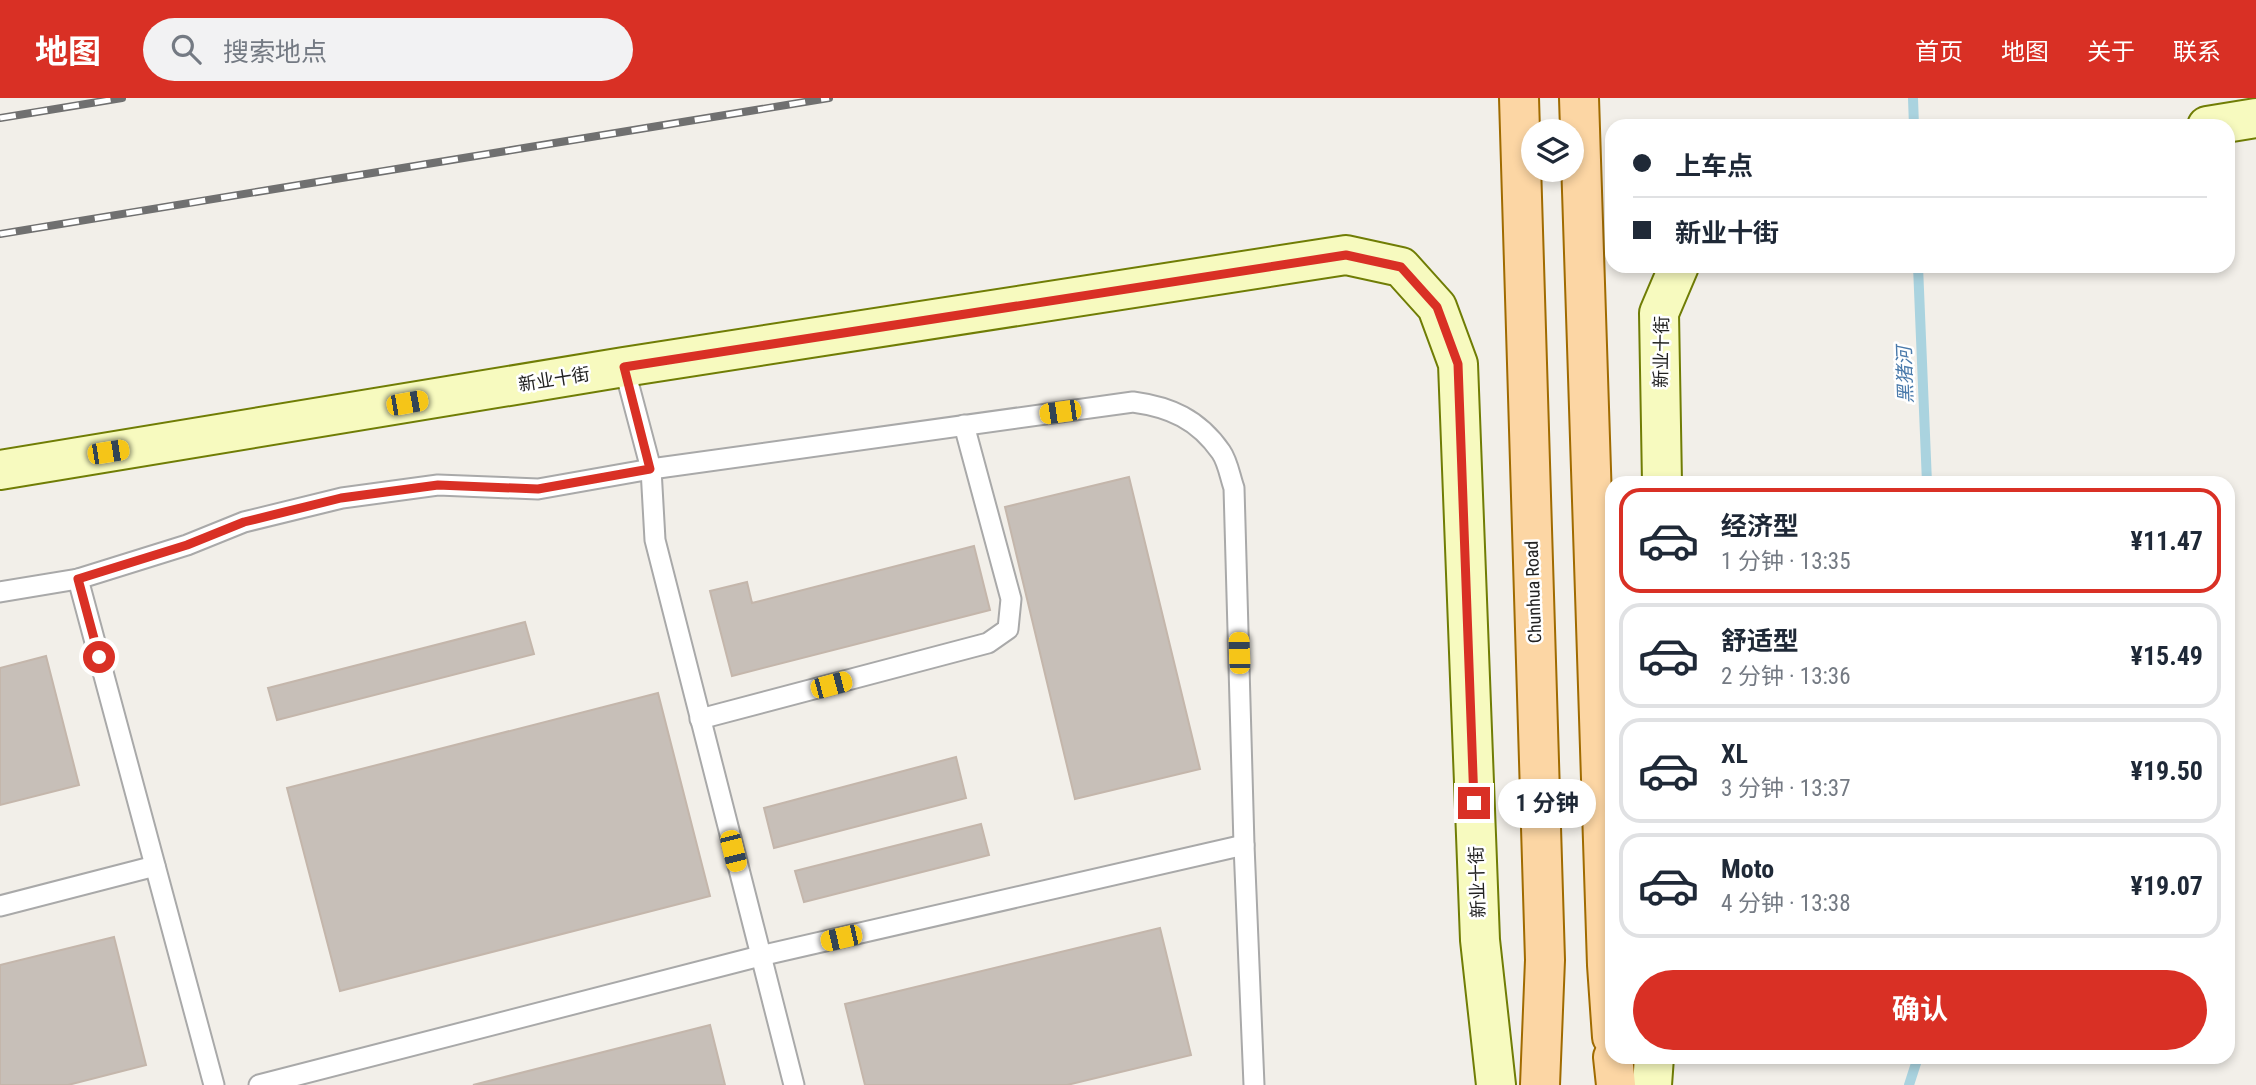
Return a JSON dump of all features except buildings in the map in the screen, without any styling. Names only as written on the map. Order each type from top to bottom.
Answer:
[{"type":"main road","name":"Chunhua Road","points":[[1518,98],[1545,960],[1540,1085]]},
{"type":"main road","points":[[1579,98],[1605,906]]},
{"type":"main road","points":[[2235,121],[2256,118]]},
{"type":"main road","name":"新业十街","points":[[0,470],[624,367],[1346,255],[1401,267],[1437,307],[1458,364],[1480,940],[1496,1085]]},
{"type":"main road","name":"新业十街","points":[[1662,476],[1659,313],[1676,273]]},
{"type":"main road","points":[[1614,1064],[1616,1085]]},
{"type":"main road","points":[[1652,1085],[1654,1064]]},
{"type":"lane","points":[[624,367],[650,469],[655,540],[794,1085]]},
{"type":"lane","points":[[0,592],[78,579],[187,545],[244,522],[341,498],[438,485],[538,489],[650,469],[1133,402],[1161,406],[1197,425],[1222,454],[1234,488],[1254,1085]]},
{"type":"lane","points":[[700,719],[989,643],[1007,629],[1011,599],[964,425]]},
{"type":"lane","points":[[78,579],[214,1085]]},
{"type":"lane","points":[[259,1085],[760,956],[1244,845]]},
{"type":"lane","points":[[0,906],[155,866]]},
{"type":"waterway","name":"黑猪河","points":[[1913,98],[1914,119]]},
{"type":"waterway","name":"黑猪河","points":[[1918,273],[1927,476]]},
{"type":"waterway","name":"黑猪河","points":[[1909,1085],[1916,1064]]},
{"type":"railway","points":[[0,118],[122,98]]},
{"type":"railway","points":[[0,234],[829,98]]},
{"type":"route","points":[[99,657],[78,579],[187,545],[244,522],[341,498],[438,485],[538,489],[650,469],[624,367],[1346,255],[1401,267],[1437,307],[1458,364],[1474,803]]}]
